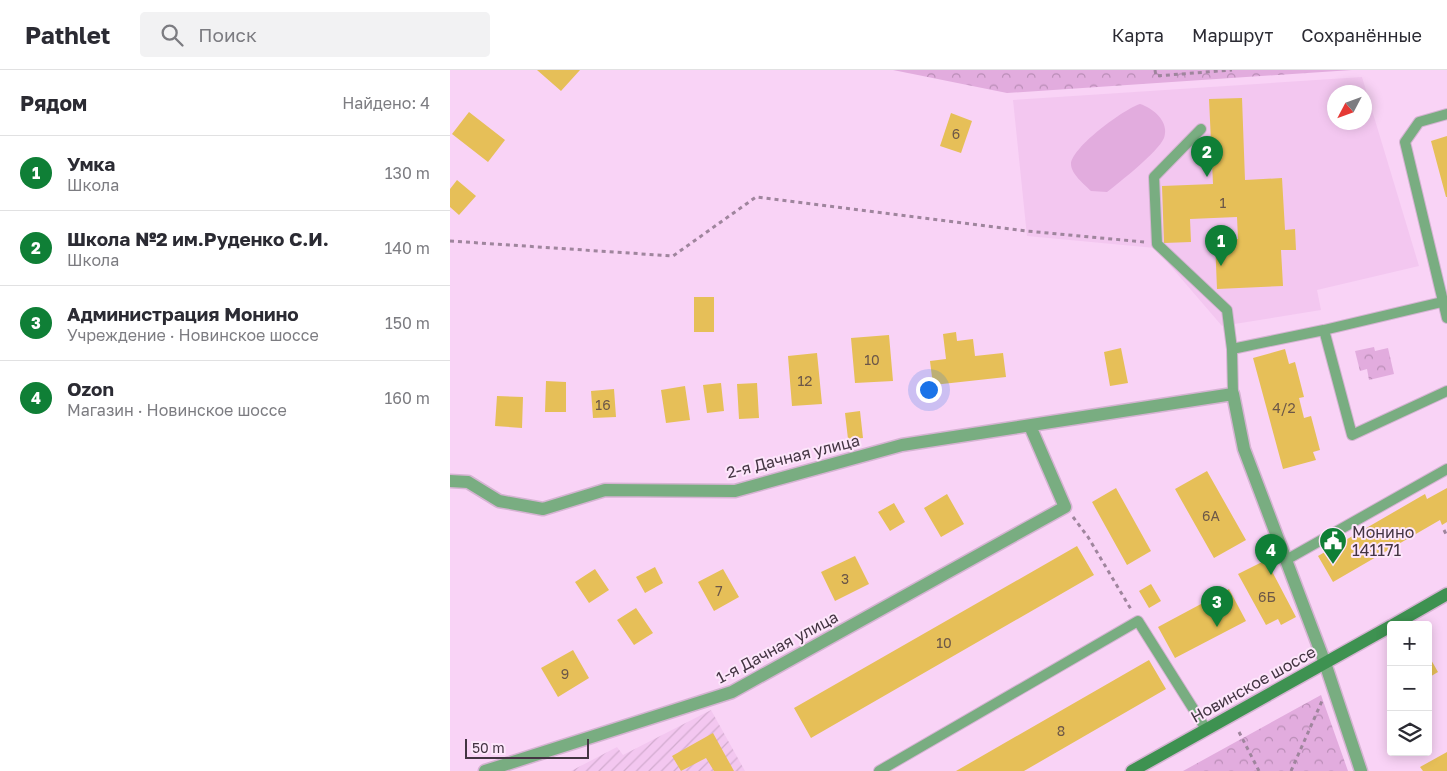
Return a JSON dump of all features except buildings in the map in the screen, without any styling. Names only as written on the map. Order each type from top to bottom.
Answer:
[{"type":"main road","name":"Новинское шоссе","points":[[1399,621],[1447,594]]},
{"type":"main road","name":"Новинское шоссе","points":[[1132,771],[1387,628]]},
{"type":"street","name":"2-я Дачная улица","points":[[450,481],[468,482],[499,501],[543,509],[605,490],[735,491],[902,445],[1233,394]]},
{"type":"street","points":[[1233,394],[1244,450],[1325,663],[1361,771]]},
{"type":"street","points":[[1030,426],[1065,507]]},
{"type":"street","name":"1-я Дачная улица","points":[[485,771],[732,692],[1065,507]]},
{"type":"lane","points":[[1447,114],[1419,122],[1405,142],[1447,318]]},
{"type":"lane","points":[[1201,129],[1154,177],[1157,244],[1227,310],[1232,349],[1233,394]]},
{"type":"lane","points":[[1232,349],[1324,330],[1442,302]]},
{"type":"lane","points":[[1324,330],[1352,435],[1447,391]]},
{"type":"lane","points":[[1286,560],[1447,469]]},
{"type":"lane","points":[[879,771],[1138,622],[1206,729]]},
{"type":"path","points":[[1156,70],[1156,76],[1232,70]]},
{"type":"path","points":[[450,241],[673,256],[756,197],[1027,231],[1157,244]]},
{"type":"path","points":[[1065,507],[1088,538],[1138,622]]},
{"type":"path","points":[[1444,530],[1447,536]]},
{"type":"path","points":[[1291,771],[1322,699]]},
{"type":"path","points":[[1239,732],[1259,771]]},
{"type":"shaded area","points":[[1362,77],[1364,85],[1327,85],[1327,130],[1372,130],[1372,110],[1419,266],[1317,290],[1321,310],[1222,326],[1155,248],[1027,236],[1013,100]]},
{"type":"shaded area","points":[[711,710],[745,771],[571,771],[617,747],[623,755]]},
{"type":"green space","points":[[893,70],[1352,70],[1007,93]]},
{"type":"green space","points":[[1140,104],[1159,116],[1165,126],[1164,138],[1147,159],[1107,192],[1091,191],[1078,179],[1073,171],[1071,164],[1074,157],[1089,139],[1111,121]]},
{"type":"green space","points":[[1374,347],[1375,351],[1388,348],[1394,374],[1369,380],[1367,369],[1360,371],[1355,351]]},
{"type":"green space","points":[[1321,695],[1348,771],[1183,771]]},
{"type":"place","name":"Школа №2 им.Руденко С.И.","points":[[1207,177]]},
{"type":"place","name":"Умка","points":[[1221,266]]},
{"type":"place","name":"Монино 141171","points":[[1333,565]]},
{"type":"place","name":"Ozon","points":[[1271,575]]},
{"type":"place","name":"Администрация Монино","points":[[1217,627]]}]
